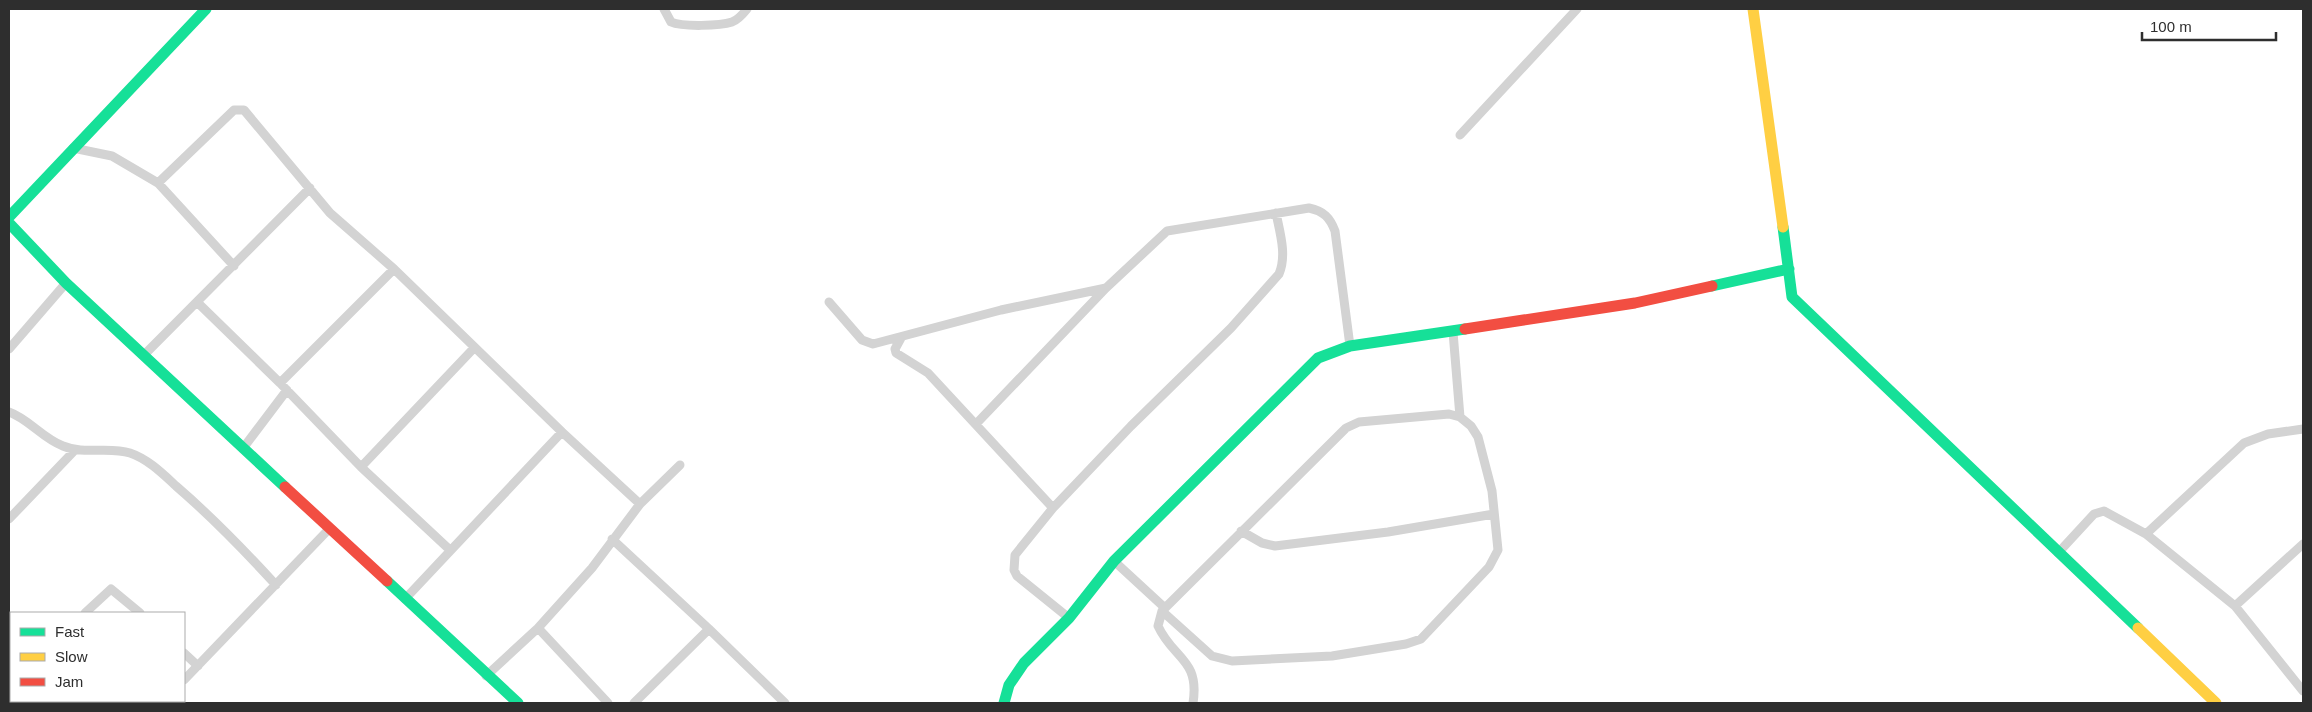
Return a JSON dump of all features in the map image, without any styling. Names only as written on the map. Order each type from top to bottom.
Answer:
[{"type":"street","points":[[9,217],[206,9]]},
{"type":"street","points":[[664,9],[671,22],[683,25],[730,23],[739,18],[747,9]]},
{"type":"street","points":[[1460,135],[1577,9]]},
{"type":"street","points":[[1753,9],[1792,297],[2216,703]]},
{"type":"street","points":[[158,183],[234,110],[240,108],[247,112],[337,220],[394,269],[474,348],[640,504]]},
{"type":"street","points":[[73,148],[112,156],[158,183],[234,266]]},
{"type":"street","points":[[145,354],[310,188]]},
{"type":"street","points":[[976,424],[1106,288],[1167,231],[1309,208],[1320,210],[1331,222],[1335,231],[1350,346]]},
{"type":"street","points":[[1069,618],[1017,576],[1014,570],[1014,556],[1053,508],[1131,426],[1231,328],[1279,274],[1283,264],[1283,255],[1276,213]]},
{"type":"street","points":[[9,223],[66,283],[145,354],[486,676],[518,703]]},
{"type":"street","points":[[280,383],[394,269]]},
{"type":"street","points":[[1004,703],[1009,685],[1024,663],[1069,618],[1114,560],[1318,358],[1350,346],[1453,332],[1635,303],[1789,270]]},
{"type":"street","points":[[9,349],[66,283]]},
{"type":"street","points":[[829,302],[866,343],[873,344],[1001,310],[1106,288]]},
{"type":"street","points":[[197,302],[287,390],[361,467],[450,550]]},
{"type":"street","points":[[1453,332],[1460,417]]},
{"type":"street","points":[[901,338],[895,349],[896,353],[928,373],[1053,508]]},
{"type":"street","points":[[361,467],[474,348]]},
{"type":"street","points":[[244,447],[287,390]]},
{"type":"street","points":[[9,412],[20,416],[52,441],[75,450],[128,452],[147,461],[209,515],[276,585]]},
{"type":"street","points":[[1114,560],[1164,609],[1212,656],[1227,660],[1332,656],[1418,641],[1495,560],[1498,550],[1492,490],[1478,437],[1471,426],[1460,417],[1449,414],[1359,422],[1346,428],[1164,609],[1159,629],[1193,673],[1195,682],[1194,703]]},
{"type":"street","points":[[2146,534],[2244,443],[2268,434],[2303,429]]},
{"type":"street","points":[[405,599],[562,432]]},
{"type":"street","points":[[9,519],[75,450]]},
{"type":"street","points":[[486,676],[538,628],[592,568],[640,504],[680,465]]},
{"type":"street","points":[[2058,553],[2094,514],[2104,511],[2146,534],[2235,606],[2303,692]]},
{"type":"street","points":[[1241,532],[1262,543],[1275,546],[1388,532],[1494,514]]},
{"type":"street","points":[[185,679],[330,528]]},
{"type":"street","points":[[612,539],[785,703]]},
{"type":"street","points":[[2235,606],[2303,544]]},
{"type":"street","points":[[86,612],[111,589],[139,612]]},
{"type":"street","points":[[538,628],[608,703]]},
{"type":"street","points":[[634,703],[709,629]]},
{"type":"street","points":[[185,653],[198,666]]},
{"type":"traffic: fast","points":[[9,217],[206,9]]},
{"type":"traffic: fast","points":[[9,223],[66,283],[285,487]]},
{"type":"traffic: fast","points":[[1783,227],[1792,297],[2138,628]]},
{"type":"traffic: fast","points":[[1712,286],[1789,269]]},
{"type":"traffic: fast","points":[[1004,703],[1009,685],[1024,663],[1069,618],[1114,561],[1318,358],[1350,346],[1465,329]]},
{"type":"traffic: fast","points":[[387,581],[518,703]]},
{"type":"traffic: slow","points":[[1753,9],[1783,227]]},
{"type":"traffic: slow","points":[[2138,628],[2216,703]]},
{"type":"traffic: jam","points":[[1465,329],[1635,303],[1712,286]]},
{"type":"traffic: jam","points":[[285,487],[387,581]]}]
